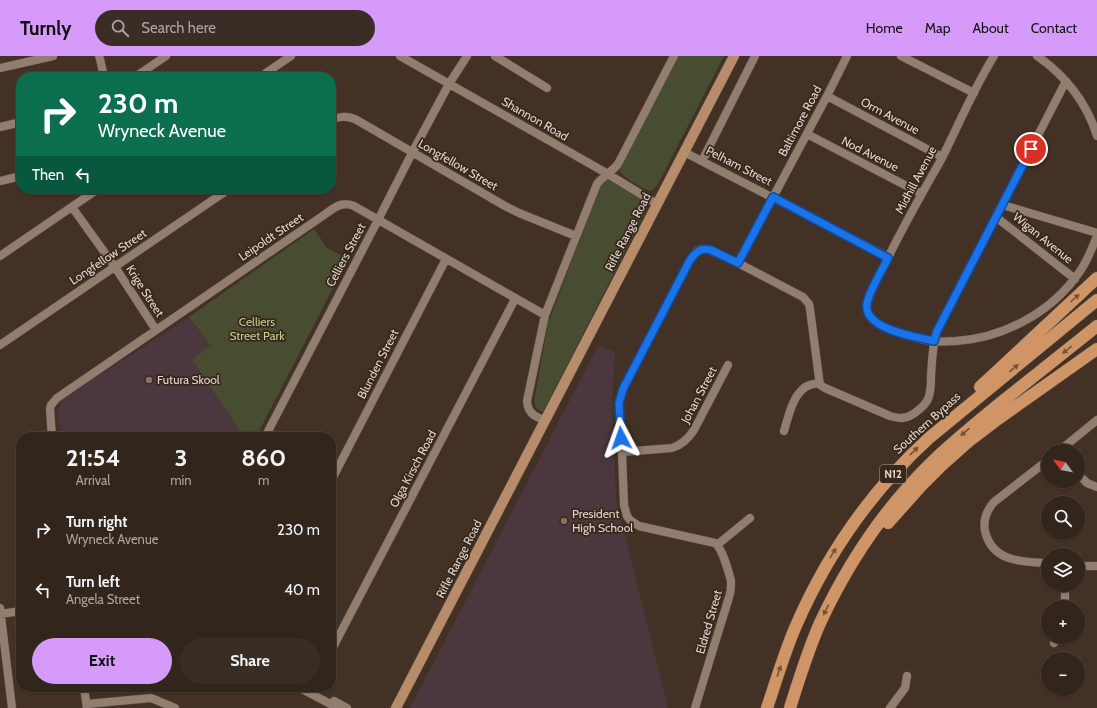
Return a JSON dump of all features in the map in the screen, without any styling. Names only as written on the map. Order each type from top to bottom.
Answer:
[{"type":"highway","points":[[946,422],[988,379],[1097,278]]},
{"type":"highway","name":"Southern Bypass","points":[[767,708],[788,645],[815,586],[849,529],[870,501],[912,452],[946,422],[1097,300]]},
{"type":"highway","name":"N12","points":[[790,708],[806,657],[820,624],[863,545],[893,505],[934,460],[966,432],[1097,326]]},
{"type":"highway","points":[[847,572],[909,500],[942,465],[969,441],[1097,350]]},
{"type":"main road","name":"Rifle Range Road","points":[[396,708],[734,56]]},
{"type":"street","points":[[0,68],[53,56]]},
{"type":"street","points":[[99,56],[103,72]]},
{"type":"street","points":[[142,72],[166,56]]},
{"type":"street","points":[[267,72],[291,56]]},
{"type":"street","name":"Shannon Road","points":[[400,56],[608,174],[657,204]]},
{"type":"street","name":"Celliers Street","points":[[268,432],[412,153],[449,84],[467,56]]},
{"type":"street","points":[[495,56],[547,88]]},
{"type":"street","points":[[545,421],[531,413],[527,404],[545,315],[597,184],[602,178],[613,170],[620,160],[674,56]]},
{"type":"street","points":[[702,161],[755,56]]},
{"type":"street","name":"Baltimore Road","points":[[738,263],[847,56]]},
{"type":"street","points":[[901,56],[974,93]]},
{"type":"street","name":"Midhill Avenue","points":[[934,341],[898,332],[878,323],[870,317],[867,303],[888,258],[994,56]]},
{"type":"street","points":[[1037,56],[1066,80],[1084,106],[1097,136]]},
{"type":"street","points":[[750,518],[717,545],[703,540],[639,526],[627,516],[624,505],[619,410],[620,400],[623,389],[690,260],[697,251],[702,249],[711,250],[803,297],[810,309],[819,383],[824,388],[890,416],[900,419],[905,418],[917,411],[926,403],[929,397],[934,341],[937,331],[1066,80]]},
{"type":"street","name":"Orm Avenue","points":[[827,96],[942,157]]},
{"type":"street","name":"Longfellow Street","points":[[336,118],[342,116],[355,119],[510,208],[576,236]]},
{"type":"street","points":[[0,127],[16,123]]},
{"type":"street","name":"Nod Avenue","points":[[807,134],[922,194]]},
{"type":"street","name":"Pelham Street","points":[[684,152],[888,258]]},
{"type":"street","points":[[0,181],[16,177]]},
{"type":"street","points":[[0,256],[91,194]]},
{"type":"street","name":"Longfellow Street","points":[[0,345],[222,194]]},
{"type":"street","name":"Leipoldt Street","points":[[51,432],[50,409],[51,405],[57,398],[336,207],[345,204],[349,204],[378,220],[545,315]]},
{"type":"street","name":"Wigan Avenue","points":[[1003,205],[1097,234]]},
{"type":"street","name":"Krige Street","points":[[72,207],[115,267],[156,330]]},
{"type":"street","name":"Wigan Avenue","points":[[996,217],[1075,279]]},
{"type":"street","points":[[934,341],[962,340],[995,334],[1024,321],[1042,310],[1075,279],[1086,261],[1097,234]]},
{"type":"street","name":"Blunden Street","points":[[336,471],[446,259]]},
{"type":"street","name":"Olga Kirsch Road","points":[[336,641],[515,299]]},
{"type":"street","name":"Johan Street","points":[[622,452],[672,448],[678,446],[688,438],[694,430],[728,365]]},
{"type":"street","points":[[784,431],[792,405],[801,390],[819,383]]},
{"type":"street","points":[[1068,444],[1097,420]]},
{"type":"street","points":[[1041,465],[994,502],[988,510],[984,523],[990,544],[996,552],[1010,559],[1041,563]]},
{"type":"street","points":[[1085,481],[1097,487]]},
{"type":"street","name":"Eldred Street","points":[[695,708],[731,589],[730,579],[722,553],[717,545]]},
{"type":"street","points":[[1085,566],[1097,566]]},
{"type":"street","points":[[12,708],[2,650],[0,612],[16,611]]},
{"type":"street","points":[[890,708],[905,688],[907,676]]},
{"type":"street","points":[[85,692],[87,706],[151,698],[175,708]]},
{"type":"street","points":[[314,692],[338,708]]},
{"type":"street","points":[[316,692],[347,708]]},
{"type":"shaded area","name":"Futura Skool","points":[[189,317],[210,346],[192,360],[241,432],[60,432],[57,411],[63,399]]},
{"type":"shaded area","name":"President High School","points":[[598,346],[615,352],[612,407],[616,500],[668,708],[410,708]]},
{"type":"green space","points":[[677,56],[724,56],[659,182],[654,189],[650,191],[638,186],[626,178],[620,172],[620,169]]},
{"type":"green space","points":[[607,180],[612,181],[645,200],[647,204],[646,211],[543,412],[537,408],[534,401],[548,323],[598,192],[603,182]]},
{"type":"green space","name":"Celliers Street Park","points":[[314,229],[327,248],[348,259],[259,432],[241,432],[192,360],[210,345],[189,317]]},
{"type":"place","name":"Futura Skool","points":[[149,380]]},
{"type":"place","name":"President High School","points":[[564,521]]},
{"type":"route","points":[[621,438],[619,403],[623,389],[690,260],[697,251],[706,249],[738,263],[773,197],[888,258],[867,303],[870,317],[878,323],[908,336],[934,341],[937,331],[1031,149]]}]
